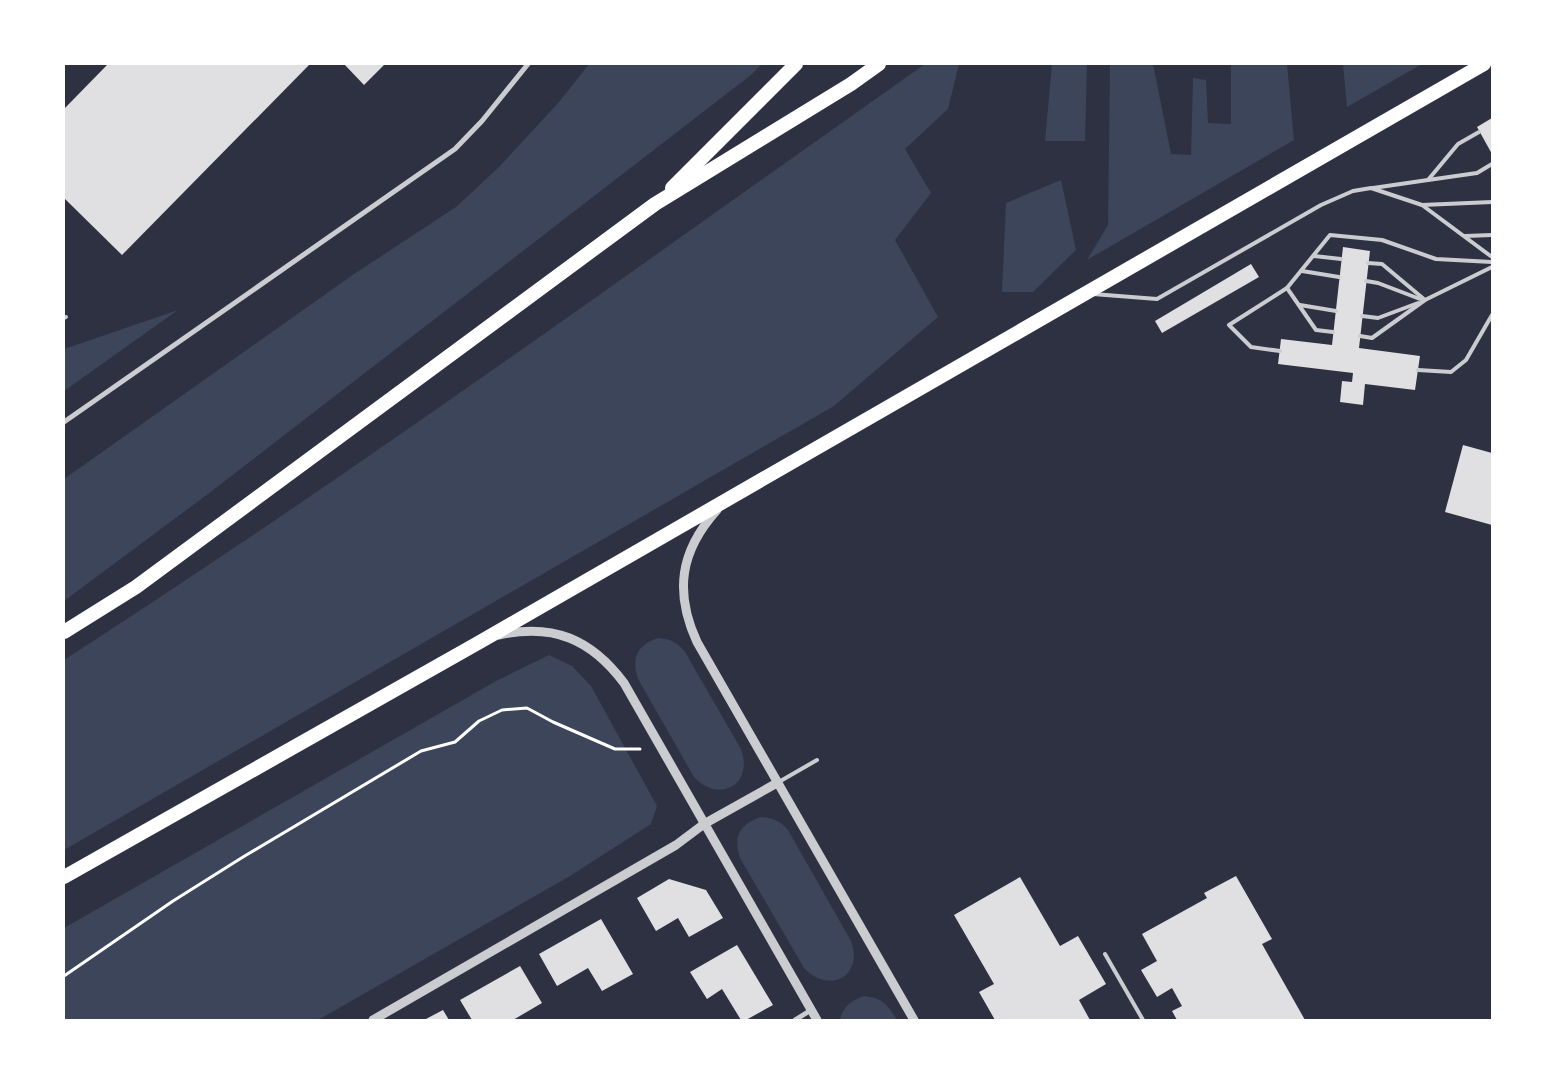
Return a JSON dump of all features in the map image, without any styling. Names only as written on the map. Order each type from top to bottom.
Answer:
[{"type":"highway","points":[[655,204],[796,64]]},
{"type":"highway","points":[[64,632],[136,587],[655,204],[851,84],[879,64]]},
{"type":"highway","points":[[64,877],[735,496],[1484,64]]},
{"type":"street","points":[[64,422],[455,149],[482,121],[528,64]]},
{"type":"street","points":[[735,496],[718,508],[705,523],[694,541],[686,560],[683,581],[684,602],[688,622],[697,642],[777,783],[914,1020]]},
{"type":"street","points":[[478,643],[497,635],[538,630],[559,634],[578,642],[596,652],[611,667],[624,684],[817,1020]]},
{"type":"street","points":[[373,1020],[676,846],[704,824],[777,783]]},
{"type":"street","points":[[795,1020],[811,1010]]},
{"type":"lane","points":[[1428,180],[1458,144],[1479,132]]},
{"type":"lane","points":[[1085,293],[1157,299],[1321,205],[1353,191],[1477,173],[1492,164]]},
{"type":"lane","points":[[1371,188],[1422,205],[1492,257]]},
{"type":"lane","points":[[1422,205],[1492,202]]},
{"type":"lane","points":[[1280,351],[1251,347],[1229,325],[1287,288],[1330,235],[1382,240],[1436,260],[1492,262]]},
{"type":"lane","points":[[1465,236],[1492,235]]},
{"type":"lane","points":[[1314,256],[1341,259]]},
{"type":"lane","points":[[1368,263],[1382,264],[1425,300]]},
{"type":"lane","points":[[1362,316],[1378,318],[1425,300],[1492,266]]},
{"type":"lane","points":[[1302,271],[1340,276]]},
{"type":"lane","points":[[1366,281],[1378,283],[1425,300]]},
{"type":"lane","points":[[1287,288],[1316,330],[1333,332]]},
{"type":"lane","points":[[1360,336],[1372,338],[1425,300]]},
{"type":"lane","points":[[1300,305],[1336,311]]},
{"type":"lane","points":[[1418,370],[1451,372],[1466,360],[1492,316]]},
{"type":"lane","points":[[777,783],[817,760]]},
{"type":"lane","points":[[1106,954],[1143,1020]]},
{"type":"path","points":[[64,976],[173,901],[243,857],[421,751],[455,742],[479,722],[502,710],[527,708],[553,722],[615,749],[637,750],[658,743]]},
{"type":"shaded area","points":[[589,64],[762,64],[751,75],[208,494],[64,601],[64,479],[354,274],[456,207],[499,167],[559,102]]},
{"type":"shaded area","points":[[925,64],[959,64],[948,109],[905,149],[931,193],[895,240],[938,317],[834,406],[64,850],[64,660],[390,441]]},
{"type":"shaded area","points":[[1052,64],[1087,64],[1085,141],[1045,141]]},
{"type":"shaded area","points":[[1110,64],[1153,64],[1171,154],[1191,155],[1193,78],[1206,80],[1208,123],[1231,124],[1231,64],[1287,64],[1294,140],[1087,260],[1108,225]]},
{"type":"shaded area","points":[[1343,64],[1422,64],[1347,107]]},
{"type":"shaded area","points":[[1061,180],[1076,250],[1033,292],[1002,292],[1006,203]]},
{"type":"shaded area","points":[[178,310],[64,391],[64,349]]},
{"type":"shaded area","points":[[658,638],[673,642],[685,652],[741,749],[744,762],[743,772],[732,787],[714,789],[704,785],[694,777],[638,679],[635,665],[638,653],[645,644]]},
{"type":"shaded area","points":[[549,655],[572,666],[591,686],[657,806],[651,824],[570,876],[318,1020],[64,1020],[64,928],[496,681]]},
{"type":"shaded area","points":[[761,817],[776,820],[788,830],[851,941],[854,953],[853,964],[842,978],[833,981],[824,980],[814,976],[804,968],[740,858],[737,844],[740,832],[747,823]]},
{"type":"shaded area","points":[[864,996],[880,1000],[897,1020],[840,1020],[843,1011],[848,1005]]},
{"type":"building","points":[[108,64],[310,64],[122,255],[64,198],[64,109]]},
{"type":"building","points":[[344,64],[385,64],[364,85]]},
{"type":"building","points":[[1492,118],[1492,154],[1477,127]]},
{"type":"building","points":[[1343,247],[1370,251],[1359,348],[1420,356],[1415,390],[1365,384],[1363,405],[1340,402],[1342,381],[1352,382],[1353,373],[1278,364],[1281,339],[1332,345]]},
{"type":"building","points":[[1251,264],[1259,277],[1162,333],[1155,321]]},
{"type":"building","points":[[1463,445],[1492,453],[1492,525],[1445,512]]},
{"type":"building","points":[[1236,876],[1272,939],[1262,944],[1305,1020],[1177,1020],[1172,1011],[1182,1006],[1172,988],[1157,997],[1141,970],[1157,961],[1142,934],[1207,898],[1204,893]]},
{"type":"building","points":[[1020,877],[1060,946],[1078,936],[1106,984],[1079,1000],[1090,1020],[995,1020],[979,992],[994,984],[954,915]]},
{"type":"building","points":[[669,879],[706,890],[723,918],[689,937],[678,918],[656,931],[637,898]]},
{"type":"building","points":[[601,919],[633,974],[602,991],[588,968],[557,986],[539,954]]},
{"type":"building","points":[[737,945],[773,1005],[746,1020],[741,1020],[722,989],[707,999],[690,972]]},
{"type":"building","points":[[520,966],[542,1003],[513,1020],[472,1020],[460,1000]]},
{"type":"building","points":[[443,1010],[449,1020],[424,1020]]}]
